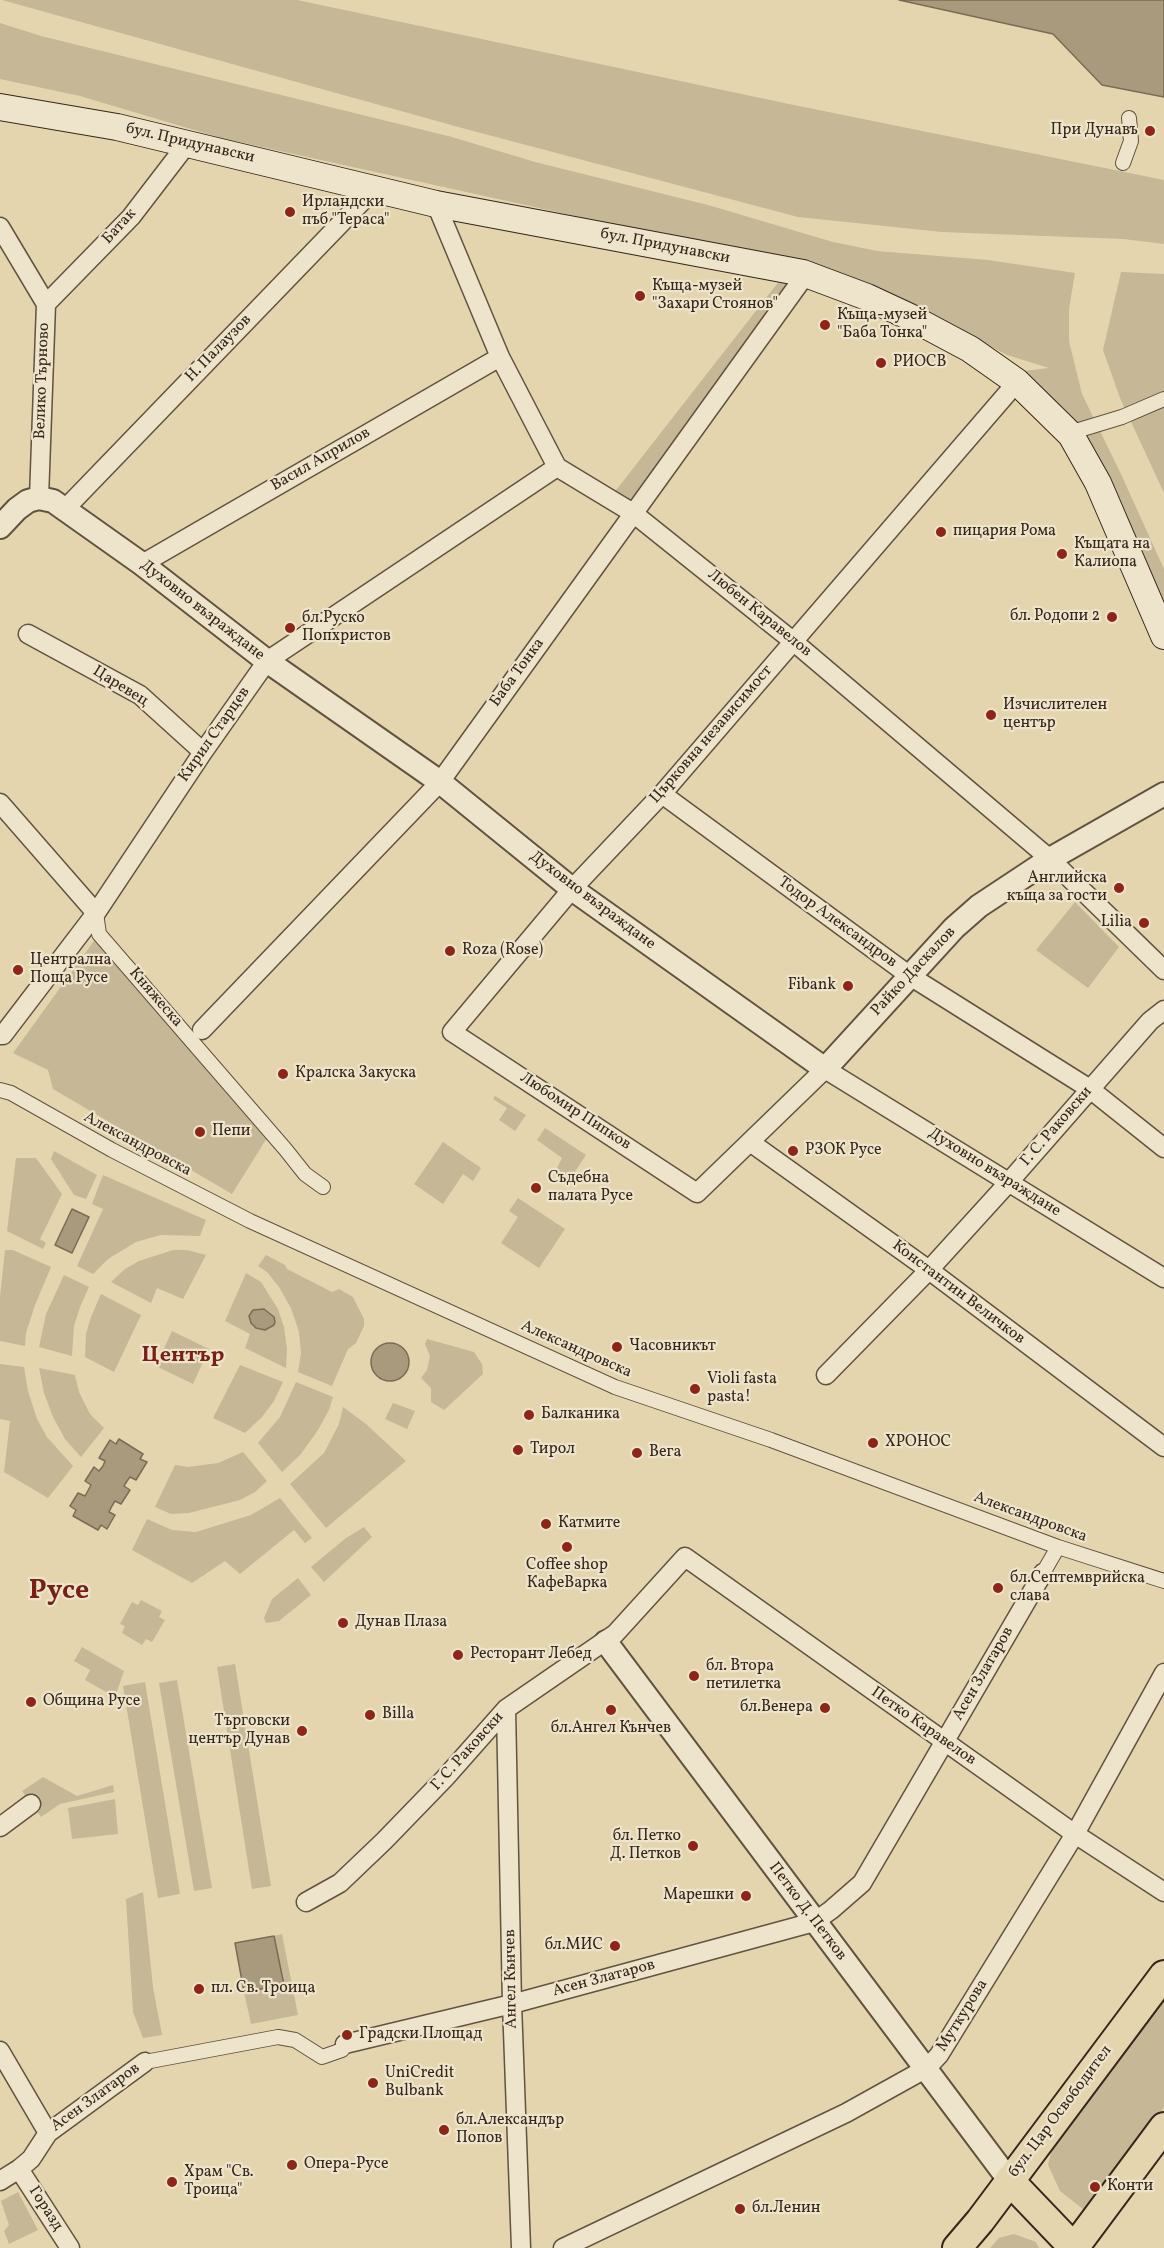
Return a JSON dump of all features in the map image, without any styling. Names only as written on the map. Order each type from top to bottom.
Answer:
[{"type":"main road","name":"бул. Придунавски","points":[[0,107],[117,127],[436,204],[806,274],[867,297],[970,349],[1017,382],[1075,433],[1164,636]]},
{"type":"main road","name":"бул. Цар Освободител","points":[[957,2248],[1164,1975]]},
{"type":"main road","points":[[1009,2180],[1074,2248],[1164,2127]]},
{"type":"street","points":[[1123,163],[1131,141],[1130,117]]},
{"type":"street","name":"Батак","points":[[46,304],[131,217],[187,144]]},
{"type":"street","name":"Н. Палаузов","points":[[66,509],[374,189]]},
{"type":"street","points":[[436,204],[500,357],[558,467]]},
{"type":"street","name":"Велико Търново","points":[[0,227],[46,304],[39,498]]},
{"type":"street","name":"Баба Тонка","points":[[197,1035],[440,782],[806,274]]},
{"type":"street","name":"Васил Априлов","points":[[142,564],[500,357]]},
{"type":"street","name":"Църковна независимост","points":[[452,1032],[572,889],[662,794],[1017,382]]},
{"type":"street","points":[[1075,433],[1122,417],[1164,399]]},
{"type":"street","name":"Любен Каравелов","points":[[558,467],[633,513],[795,642],[1050,859],[1164,970]]},
{"type":"street","name":"Кирил Старцев","points":[[1,1035],[96,913],[203,752],[267,661],[558,467]]},
{"type":"street","points":[[0,526],[28,501],[39,498]]},
{"type":"street","name":"Духовно възраждане","points":[[39,498],[53,501],[66,509],[142,564],[267,661],[440,782],[572,889],[825,1070],[1164,1278]]},
{"type":"street","name":"Царевец","points":[[28,634],[140,695],[203,752]]},
{"type":"street","name":"Тодор Александров","points":[[662,794],[909,976],[1090,1089],[1164,1148]]},
{"type":"street","name":"Райко Даскалов","points":[[697,1193],[825,1070],[962,920],[979,906],[1050,859],[1164,794]]},
{"type":"street","name":"Княжеска","points":[[0,803],[96,913],[99,934],[197,1035],[304,1174],[323,1187]]},
{"type":"street","name":"Г. С. Раковски","points":[[826,1375],[929,1270],[1150,1021],[1164,1010]]},
{"type":"street","name":"Любомир Пипков","points":[[452,1032],[697,1193]]},
{"type":"street","name":"Александровска","points":[[0,1090],[11,1093],[122,1155],[250,1221],[615,1387],[771,1440],[1058,1547],[1164,1581]]},
{"type":"street","name":"Константин Величков","points":[[750,1142],[929,1270],[1164,1447]]},
{"type":"street","name":"Асен Златаров","points":[[0,2181],[31,2159],[48,2133],[146,2062],[278,2037],[295,2040],[322,2056],[342,2050],[345,2044],[512,2004],[814,1922],[862,1883],[1058,1547]]},
{"type":"street","name":"Г. С. Раковски","points":[[306,1902],[340,1883],[361,1863],[445,1778],[506,1709],[615,1634],[685,1557]]},
{"type":"street","name":"Петко Каравелов","points":[[685,1557],[1075,1834],[1164,1892]]},
{"type":"street","name":"Петко Д. Петков","points":[[606,1642],[1009,2180]]},
{"type":"street","name":"Муткурова","points":[[563,2248],[846,2113],[927,2068],[939,2055],[1075,1834],[1164,1673]]},
{"type":"street","name":"Ангел Кънчев","points":[[506,1709],[512,2004],[521,2248]]},
{"type":"street","points":[[0,1827],[31,1804]]},
{"type":"street","points":[[0,2051],[48,2133]]},
{"type":"street","name":"Горазд","points":[[19,2169],[70,2248]]},
{"type":"shaded area","points":[[2,0],[297,0],[789,104],[1164,180],[1164,244],[1123,239],[942,232],[798,217],[462,128]]},
{"type":"shaded area","points":[[899,0],[1164,0],[1164,97],[1102,85],[1053,34]]},
{"type":"shaded area","points":[[0,23],[41,36],[452,137],[535,162],[708,205],[833,242],[877,251],[988,260],[1075,273],[1069,309],[1069,341],[1082,394],[1164,569],[1164,614],[1024,371],[1049,368],[1007,355],[931,315],[831,279],[832,269],[798,259],[716,247],[221,138],[80,96],[0,79]]},
{"type":"shaded area","points":[[787,271],[803,273],[639,522],[610,498]]},
{"type":"shaded area","points":[[1121,272],[1164,274],[1164,493],[1120,398],[1103,350]]},
{"type":"shaded area","points":[[1075,902],[1119,947],[1088,988],[1036,950]]},
{"type":"shaded area","points":[[99,934],[270,1133],[232,1194],[53,1089],[48,1070],[13,1053]]},
{"type":"shaded area","points":[[495,1096],[526,1115],[515,1131],[499,1120],[507,1108],[493,1099]]},
{"type":"shaded area","points":[[545,1128],[586,1155],[570,1179],[556,1170],[562,1158],[537,1140]]},
{"type":"shaded area","points":[[443,1142],[481,1168],[473,1181],[463,1174],[443,1204],[414,1184]]},
{"type":"shaded area","points":[[54,1151],[97,1175],[86,1199],[74,1195],[51,1159]]},
{"type":"shaded area","points":[[16,1158],[36,1158],[62,1194],[40,1239],[46,1243],[43,1249],[7,1231]]},
{"type":"shaded area","points":[[103,1175],[206,1220],[200,1236],[161,1235],[136,1242],[108,1259],[93,1274],[77,1266],[103,1209],[92,1204]]},
{"type":"shaded area","points":[[518,1198],[565,1229],[539,1268],[501,1243],[518,1217],[509,1211]]},
{"type":"shaded area","points":[[72,1209],[89,1217],[72,1253],[55,1245]]},
{"type":"shaded area","points":[[5,1250],[13,1250],[51,1267],[35,1305],[26,1333],[25,1346],[0,1341],[0,1297]]},
{"type":"shaded area","points":[[173,1250],[187,1250],[206,1255],[183,1299],[157,1288],[151,1303],[111,1282],[125,1269],[139,1261]]},
{"type":"shaded area","points":[[266,1255],[285,1265],[287,1269],[332,1292],[339,1289],[353,1297],[364,1319],[364,1326],[356,1343],[348,1349],[332,1386],[298,1372],[301,1353],[299,1332],[291,1308],[279,1287],[267,1272],[258,1266]]},
{"type":"shaded area","points":[[246,1273],[261,1282],[278,1309],[284,1327],[287,1349],[286,1368],[245,1348],[250,1334],[225,1321]]},
{"type":"shaded area","points":[[64,1275],[89,1287],[74,1326],[72,1356],[39,1347],[46,1314]]},
{"type":"shaded area","points":[[101,1294],[141,1315],[114,1372],[85,1357],[86,1334]]},
{"type":"shaded area","points":[[264,1309],[274,1317],[275,1322],[265,1330],[256,1328],[249,1316],[253,1310]]},
{"type":"shaded area","points":[[172,1331],[209,1349],[193,1384],[156,1366]]},
{"type":"shaded area","points":[[427,1339],[474,1352],[482,1364],[483,1374],[444,1410],[431,1402],[431,1388],[421,1378],[427,1370],[430,1356],[425,1344]]},
{"type":"shaded area","points":[[390,1343],[403,1349],[409,1362],[403,1375],[390,1381],[377,1375],[371,1362],[377,1349]]},
{"type":"shaded area","points":[[0,1364],[24,1367],[28,1391],[37,1419],[47,1437],[73,1466],[48,1498],[4,1472],[10,1421],[0,1419]]},
{"type":"shaded area","points":[[240,1365],[283,1382],[274,1401],[262,1417],[245,1433],[213,1418]]},
{"type":"shaded area","points":[[39,1368],[75,1375],[79,1392],[90,1414],[104,1428],[81,1457],[65,1439],[53,1417],[44,1393]]},
{"type":"shaded area","points":[[296,1382],[333,1397],[318,1430],[301,1454],[282,1472],[258,1443],[280,1417]]},
{"type":"shaded area","points":[[393,1403],[415,1411],[407,1429],[385,1419]]},
{"type":"shaded area","points":[[343,1407],[366,1424],[406,1461],[326,1528],[290,1484],[324,1453],[339,1424]]},
{"type":"shaded area","points":[[119,1439],[143,1454],[140,1459],[147,1462],[136,1480],[130,1477],[127,1481],[124,1486],[130,1490],[121,1504],[115,1501],[112,1506],[109,1512],[115,1515],[107,1529],[101,1525],[98,1530],[73,1516],[76,1510],[70,1506],[78,1493],[85,1496],[91,1485],[85,1481],[94,1467],[99,1471],[103,1466],[105,1461],[99,1458],[110,1440],[116,1444]]},
{"type":"shaded area","points":[[243,1452],[267,1481],[255,1492],[240,1500],[189,1513],[171,1514],[155,1507],[175,1465],[188,1467],[218,1463]]},
{"type":"shaded area","points":[[280,1498],[312,1538],[305,1543],[294,1530],[240,1574],[225,1561],[192,1583],[132,1550],[147,1519],[172,1530],[196,1532],[251,1515]]},
{"type":"shaded area","points":[[364,1527],[372,1537],[324,1582],[311,1567],[346,1538]]},
{"type":"shaded area","points":[[298,1578],[311,1595],[279,1621],[266,1623],[264,1618],[272,1599]]},
{"type":"shaded area","points":[[141,1600],[162,1611],[159,1617],[165,1620],[152,1642],[146,1639],[142,1645],[122,1633],[125,1626],[120,1624],[132,1602],[138,1605]]},
{"type":"shaded area","points":[[82,1647],[124,1671],[115,1697],[85,1680],[90,1670],[74,1661]]},
{"type":"shaded area","points":[[235,1664],[271,1886],[252,1889],[217,1667]]},
{"type":"shaded area","points":[[177,1680],[212,1888],[194,1891],[159,1683]]},
{"type":"shaded area","points":[[145,1682],[180,1894],[158,1898],[123,1686]]},
{"type":"shaded area","points":[[43,1777],[77,1796],[113,1785],[114,1792],[60,1804],[41,1817],[22,1791]]},
{"type":"shaded area","points":[[115,1799],[118,1834],[72,1839],[68,1808]]},
{"type":"shaded area","points":[[143,1892],[153,1987],[162,2035],[143,2038],[133,2012],[126,1899]]},
{"type":"shaded area","points":[[282,1934],[298,2015],[251,2024],[244,1992],[283,1984],[274,1936]]},
{"type":"shaded area","points":[[274,1936],[284,1985],[244,1992],[235,1943]]},
{"type":"shaded area","points":[[1164,1993],[1164,2107],[1121,2175],[1088,2213],[1060,2191],[1048,2165],[1052,2149]]},
{"type":"shaded area","points":[[18,2192],[38,2230],[9,2244],[4,2231],[9,2225],[1,2201]]},
{"type":"shaded area","points":[[1014,2234],[1036,2242],[1039,2248],[990,2248],[999,2238]]},
{"type":"place","name":"При Дунавъ","points":[[1150,131]]},
{"type":"place","name":"Ирландски пъб \"Тераса\"","points":[[290,212]]},
{"type":"place","name":"Къща-музей \"Захари Стоянов\"","points":[[640,296]]},
{"type":"place","name":"Къща-музей \"Баба Тонка\"","points":[[825,325]]},
{"type":"place","name":"РИОСВ","points":[[881,363]]},
{"type":"place","name":"пицария Рома","points":[[941,532]]},
{"type":"place","name":"Къщата на Калиопа","points":[[1062,554]]},
{"type":"place","name":"бл. Родопи 2","points":[[1112,617]]},
{"type":"place","name":"бл.Руско Попхристов","points":[[290,628]]},
{"type":"place","name":"Изчислителен център","points":[[991,715]]},
{"type":"place","name":"Aнглийска къща за гости","points":[[1119,888]]},
{"type":"place","name":"Lilia","points":[[1144,923]]},
{"type":"place","name":"Roza (Rose)","points":[[450,951]]},
{"type":"place","name":"Централна Поща Русе","points":[[18,970]]},
{"type":"place","name":"Fibank","points":[[848,986]]},
{"type":"place","name":"Кралска Закуска","points":[[283,1074]]},
{"type":"place","name":"Пепи","points":[[200,1132]]},
{"type":"place","name":"РЗОК Русе","points":[[793,1151]]},
{"type":"place","name":"Съдебна палата Русе","points":[[536,1188]]},
{"type":"place","name":"Часовникът","points":[[617,1347]]},
{"type":"place","name":"Violi fasta pasta!","points":[[695,1389]]},
{"type":"place","name":"Балканика","points":[[529,1415]]},
{"type":"place","name":"XPOHOC","points":[[873,1443]]},
{"type":"place","name":"Тирол","points":[[518,1450]]},
{"type":"place","name":"Вега","points":[[637,1453]]},
{"type":"place","name":"Катмите","points":[[546,1524]]},
{"type":"place","name":"Coffee shop КафеВарка","points":[[567,1547]]},
{"type":"place","name":"бл.Септемврийска слава","points":[[998,1588]]},
{"type":"place","name":"Дунав Плаза","points":[[343,1623]]},
{"type":"place","name":"Ресторант Лебед","points":[[458,1655]]},
{"type":"place","name":"бл. Втора петилетка","points":[[694,1676]]},
{"type":"place","name":"Община Русе","points":[[31,1702]]},
{"type":"place","name":"бл.Венера","points":[[825,1708]]},
{"type":"place","name":"бл.Ангел Кънчев","points":[[611,1710]]},
{"type":"place","name":"Billa","points":[[370,1715]]},
{"type":"place","name":"Tърговски център Дунав","points":[[302,1731]]},
{"type":"place","name":"бл. Петко Д. Петков","points":[[693,1846]]},
{"type":"place","name":"Марешки","points":[[746,1896]]},
{"type":"place","name":"бл.МИС","points":[[615,1946]]},
{"type":"place","name":"пл. Св. Троица","points":[[199,1989]]},
{"type":"place","name":"Градски Площад","points":[[347,2035]]},
{"type":"place","name":"UniCredit Bulbank","points":[[373,2083]]},
{"type":"place","name":"бл.Александър Попов","points":[[444,2130]]},
{"type":"place","name":"Опера-Русе","points":[[292,2165]]},
{"type":"place","name":"Храм \"Св. Троица\"","points":[[172,2182]]},
{"type":"place","name":"Конти","points":[[1095,2187]]},
{"type":"place","name":"бл.Ленин","points":[[740,2209]]},
{"type":"district","name":"Център","points":[[183,1357]]},
{"type":"district","name":"Русе","points":[[59,1593]]}]
